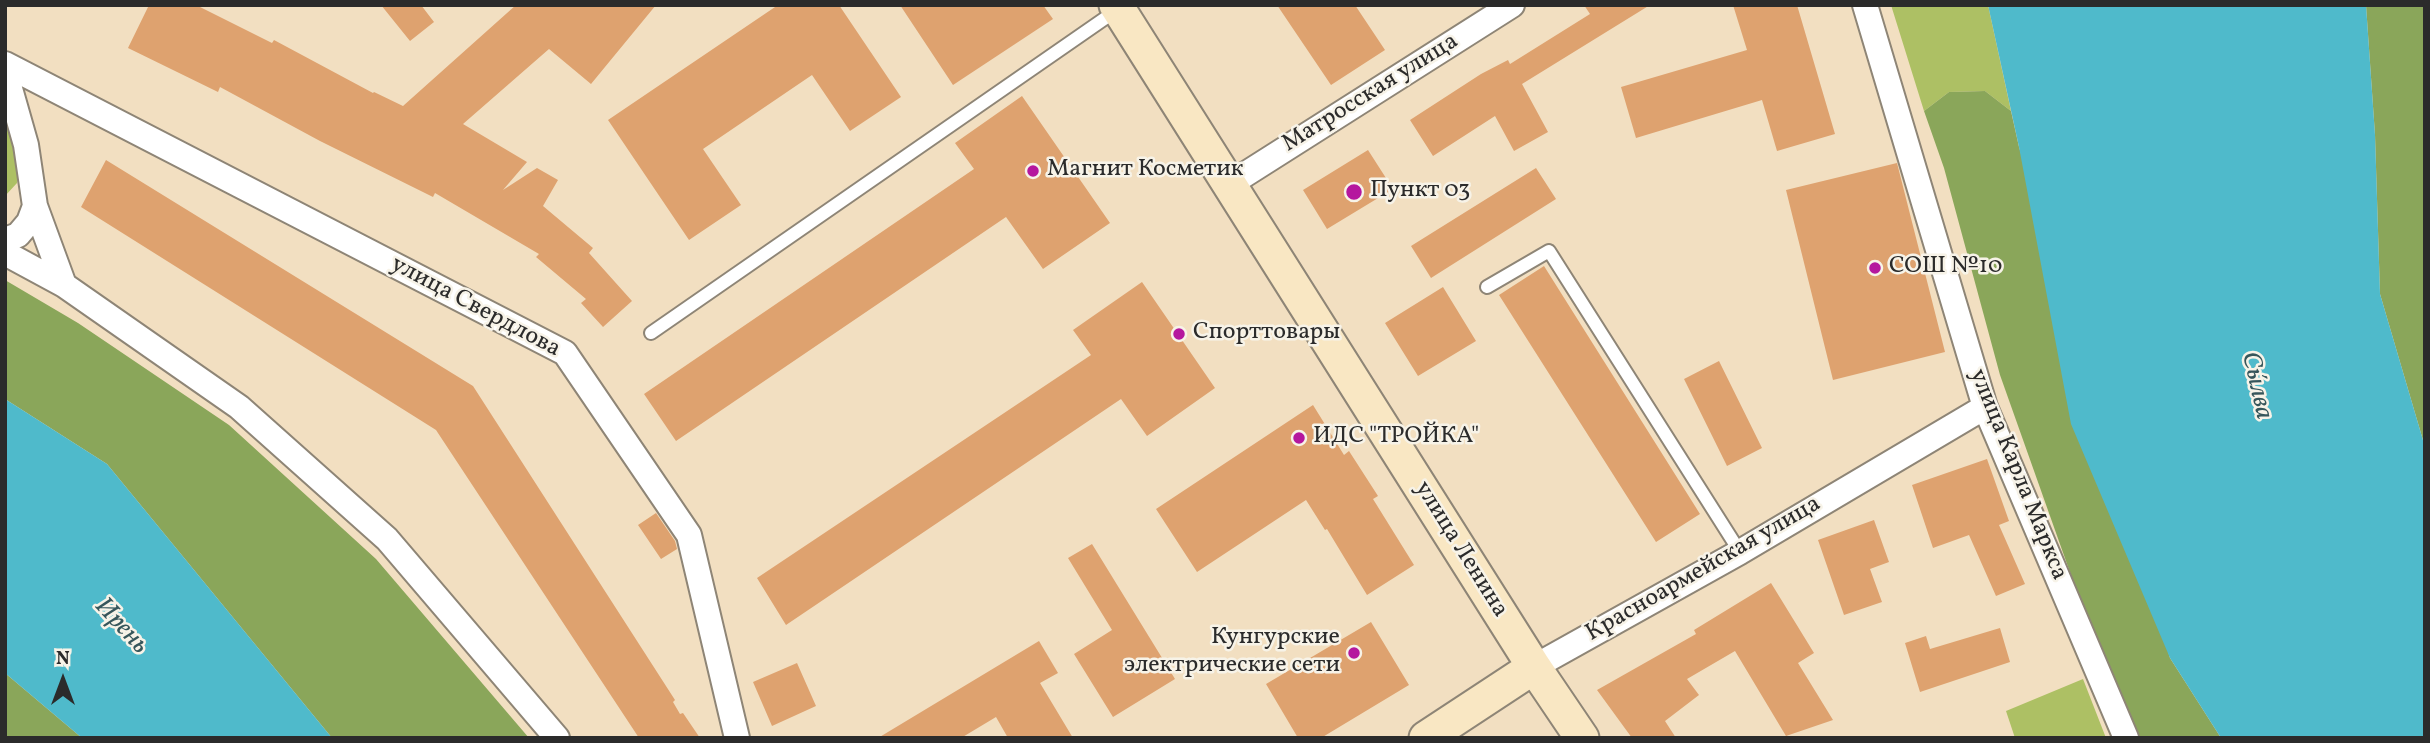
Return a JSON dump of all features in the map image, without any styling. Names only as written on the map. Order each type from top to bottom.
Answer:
[{"type":"street","name":"Матросская улица","points":[[1230,184],[1513,5]]},
{"type":"street","name":"улица Карла Маркса","points":[[1865,5],[1985,407],[2126,738]]},
{"type":"street","name":"улица Ленина","points":[[1118,7],[1534,667],[1582,738]]},
{"type":"street","name":"улица Свердлова","points":[[5,64],[565,353],[689,535],[737,738]]},
{"type":"street","points":[[5,71],[26,145],[35,206],[64,285]]},
{"type":"street","points":[[5,240],[18,235],[29,222],[35,206]]},
{"type":"street","points":[[5,253],[64,285],[239,407],[387,539],[557,738]]},
{"type":"street","name":"Красноармейская улица","points":[[1426,738],[1534,667],[1740,552],[1985,407]]},
{"type":"lane","points":[[651,333],[1118,7]]},
{"type":"lane","points":[[1487,287],[1549,251],[1740,552]]},
{"type":"green space","points":[[1891,5],[1988,5],[2011,111],[1985,91],[1949,92],[1924,111]]},
{"type":"green space","points":[[2366,5],[2425,5],[2425,447],[2380,294],[2375,135]]},
{"type":"green space","points":[[1985,91],[2011,111],[2019,147],[2170,658],[2221,738],[2139,738],[2094,640],[2000,375],[1944,168],[1924,111],[1949,92]]},
{"type":"green space","points":[[5,102],[20,170],[17,183],[5,196]]},
{"type":"green space","points":[[5,280],[78,323],[229,425],[376,559],[529,738],[332,738],[107,464],[5,399]]},
{"type":"green space","points":[[5,673],[82,738],[5,738]]},
{"type":"green space","points":[[2083,679],[2106,738],[2015,738],[2006,711]]},
{"type":"water","name":"Сы́лва","points":[[1988,5],[2366,5],[2375,135],[2380,294],[2425,447],[2425,738],[2221,738],[2170,658],[2071,424],[2019,147]]},
{"type":"water","name":"Ирень","points":[[5,399],[107,464],[332,738],[82,738],[5,673]]},
{"type":"building","points":[[149,5],[196,5],[272,43],[274,40],[403,106],[516,5],[656,5],[591,84],[549,49],[463,124],[527,162],[503,190],[537,168],[558,180],[543,206],[593,248],[589,253],[632,301],[603,327],[581,303],[586,299],[536,257],[539,254],[435,193],[433,197],[220,87],[218,92],[128,48]]},
{"type":"building","points":[[381,5],[421,5],[434,22],[410,41]]},
{"type":"building","points":[[778,5],[839,5],[901,97],[850,131],[812,75],[703,149],[741,205],[689,240],[608,120]]},
{"type":"building","points":[[900,5],[1043,5],[1053,19],[953,85]]},
{"type":"building","points":[[1277,5],[1355,5],[1385,50],[1331,85]]},
{"type":"building","points":[[1584,5],[1650,5],[1522,84],[1548,132],[1514,151],[1495,116],[1433,156],[1410,120],[1481,74],[1508,60],[1510,64],[1590,14]]},
{"type":"building","points":[[1733,5],[1797,5],[1835,134],[1777,151],[1762,100],[1636,138],[1621,87],[1747,50]]},
{"type":"building","points":[[1022,96],[1110,223],[1043,269],[1006,217],[676,441],[644,394],[974,169],[955,143]]},
{"type":"building","points":[[1368,150],[1393,189],[1327,229],[1303,190]]},
{"type":"building","points":[[106,160],[473,386],[675,700],[673,702],[680,714],[683,713],[700,738],[639,738],[436,430],[81,207]]},
{"type":"building","points":[[1897,163],[1945,352],[1833,380],[1786,190]]},
{"type":"building","points":[[1536,168],[1556,199],[1431,278],[1411,246]]},
{"type":"building","points":[[1544,266],[1700,514],[1656,542],[1499,295]]},
{"type":"building","points":[[1142,282],[1215,388],[1147,436],[1121,399],[786,625],[757,578],[1091,355],[1073,330]]},
{"type":"building","points":[[1443,287],[1476,341],[1418,376],[1385,323]]},
{"type":"building","points":[[1719,361],[1762,448],[1727,466],[1684,379]]},
{"type":"building","points":[[1313,405],[1344,455],[1349,451],[1378,496],[1373,499],[1414,565],[1367,595],[1306,500],[1197,572],[1156,509]]},
{"type":"building","points":[[1987,459],[2009,521],[1999,525],[2025,584],[1996,596],[1969,535],[1933,548],[1912,485]]},
{"type":"building","points":[[656,513],[675,541],[677,549],[661,559],[638,525]]},
{"type":"building","points":[[1874,520],[1889,562],[1870,569],[1882,602],[1844,615],[1818,540]]},
{"type":"building","points":[[1092,544],[1175,679],[1113,717],[1074,654],[1112,630],[1068,558]]},
{"type":"building","points":[[1771,583],[1814,653],[1798,663],[1833,720],[1786,736],[1735,651],[1687,679],[1699,695],[1665,721],[1676,738],[1632,738],[1597,690],[1696,634],[1694,630]]},
{"type":"building","name":"Кунгурские электрические сети","points":[[1371,622],[1409,685],[1321,738],[1298,738],[1266,684]]},
{"type":"building","points":[[2000,628],[2010,662],[1920,692],[1905,643],[1926,636],[1930,649]]},
{"type":"building","points":[[1039,641],[1058,673],[1040,683],[1073,738],[1008,738],[996,717],[961,738],[878,738]]},
{"type":"building","points":[[797,663],[816,706],[772,726],[753,682]]},
{"type":"place","name":"Магнит Косметик","points":[[1033,171]]},
{"type":"place","name":"Пункт 03","points":[[1354,192]]},
{"type":"place","name":"СОШ №10","points":[[1875,268]]},
{"type":"place","name":"Спорттовары","points":[[1179,334]]},
{"type":"place","name":"ИДС \"ТРОЙКА\"","points":[[1299,438]]},
{"type":"place","name":"Кунгурские электрические сети","points":[[1354,653]]}]
